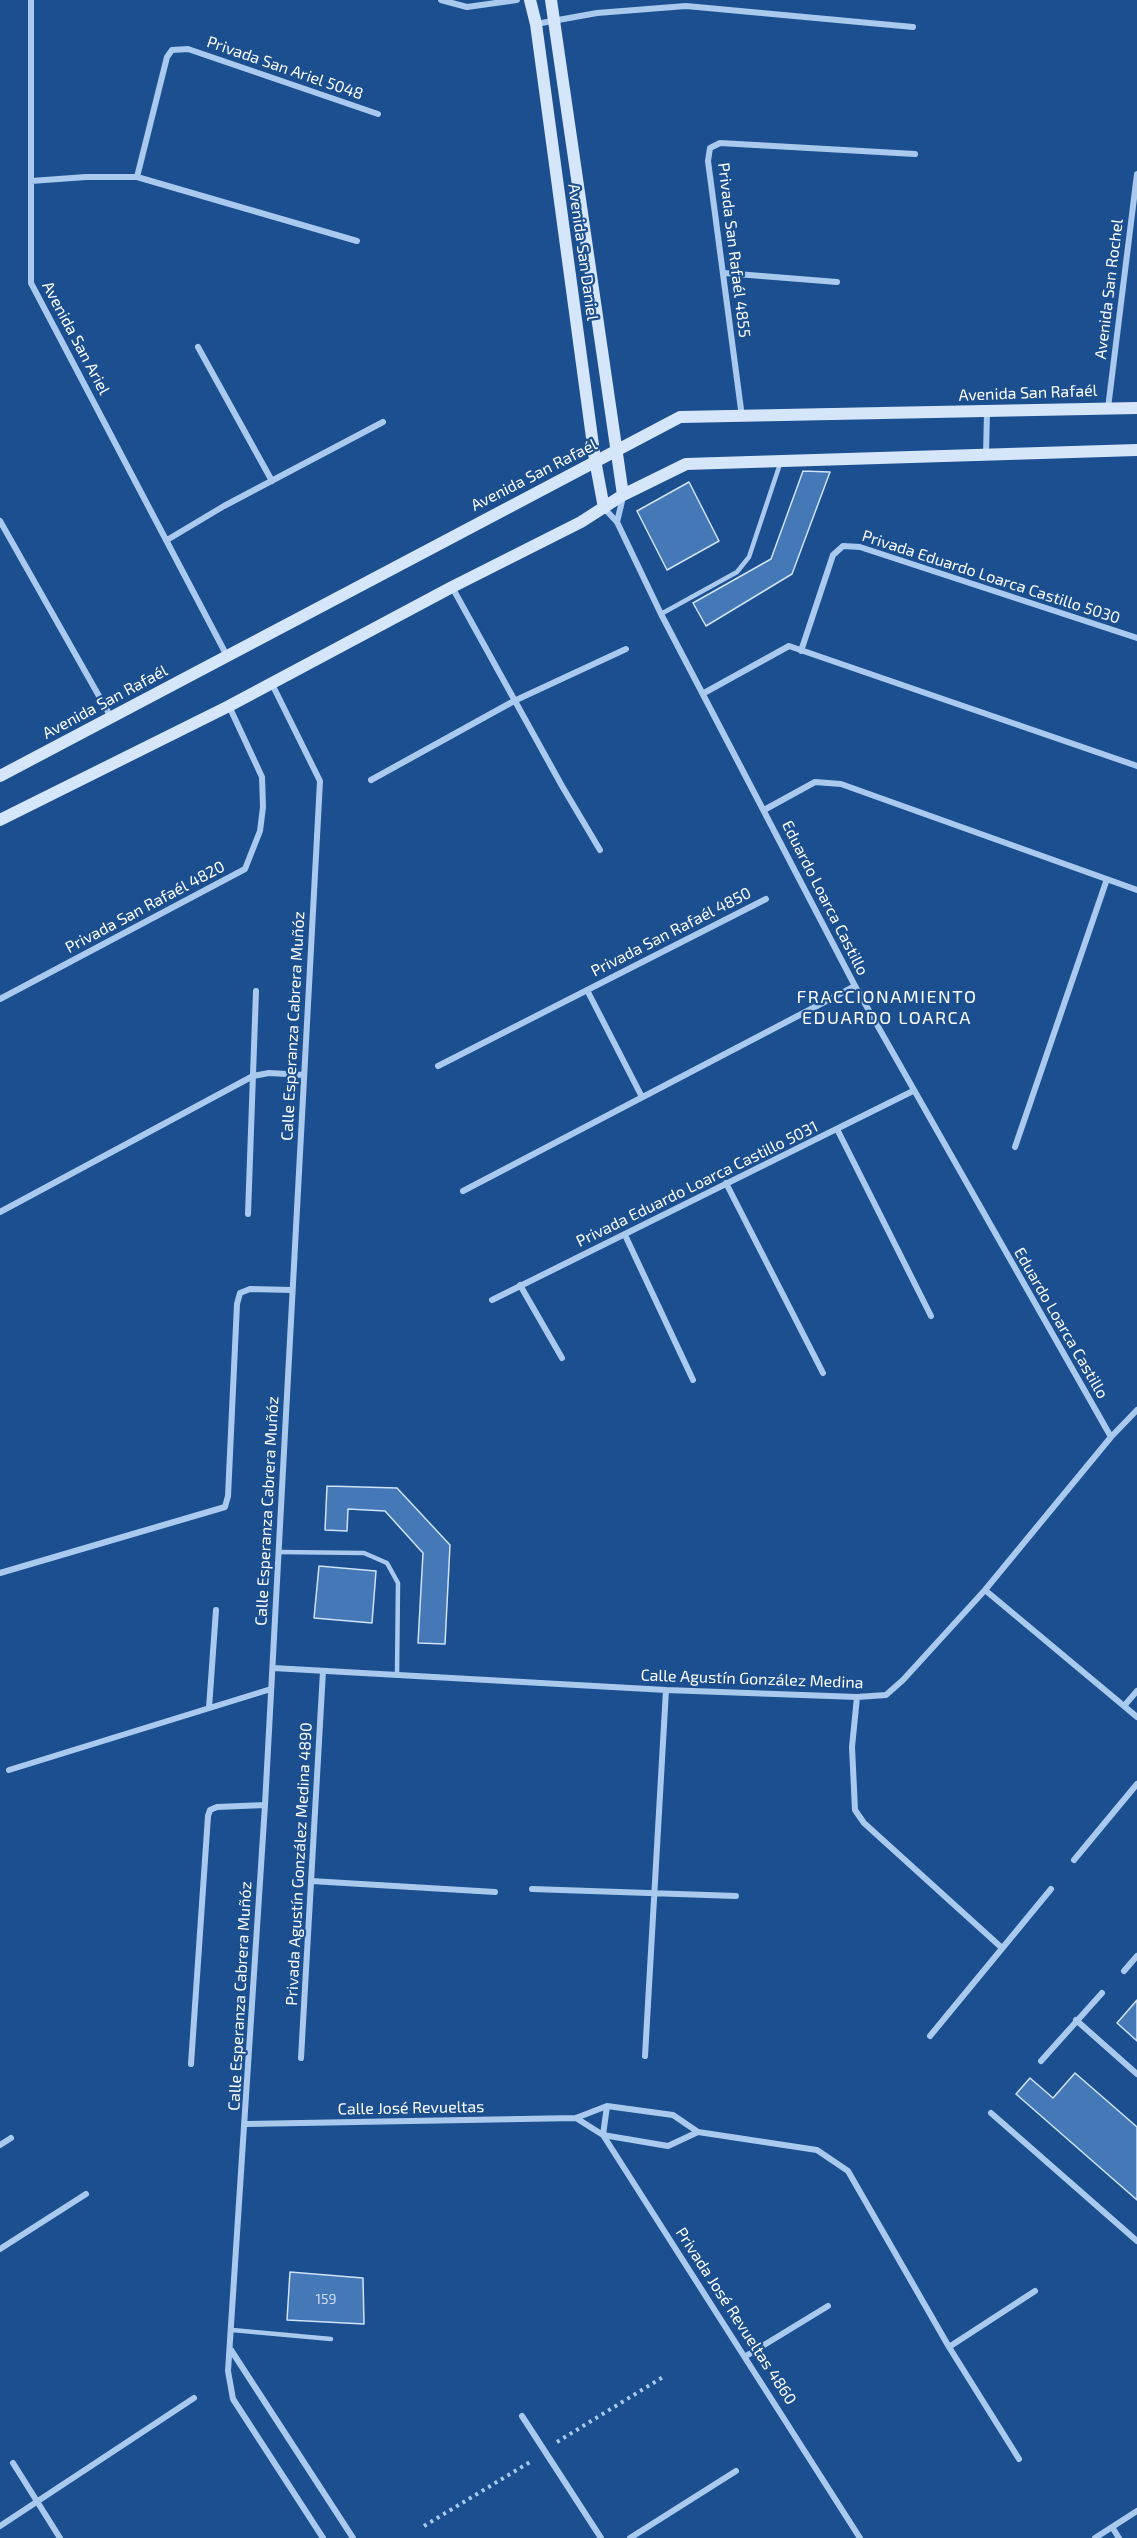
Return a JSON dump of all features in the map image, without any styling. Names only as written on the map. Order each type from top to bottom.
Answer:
[{"type":"main road","name":"Avenida San Daniel","points":[[530,0],[536,24],[595,460],[604,508]]},
{"type":"main road","name":"Avenida San Daniel","points":[[551,0],[623,495]]},
{"type":"main road","name":"Avenida San Rafaél","points":[[0,776],[680,417],[742,418],[1137,408]]},
{"type":"main road","points":[[0,820],[272,684],[452,587],[581,522],[623,495],[686,464],[1137,450]]},
{"type":"street","name":"Avenida San Ariel","points":[[31,0],[32,283],[227,657]]},
{"type":"street","points":[[441,0],[467,7],[517,0]]},
{"type":"street","points":[[536,24],[607,12],[686,3],[913,27]]},
{"type":"street","name":"Privada San Ariel 5048","points":[[137,177],[167,57],[172,50],[188,49],[378,114]]},
{"type":"street","name":"Privada San Rafaél 4855","points":[[742,418],[708,160],[710,148],[720,143],[915,154]]},
{"type":"street","name":"Avenida San Rochel","points":[[1108,408],[1137,174]]},
{"type":"street","points":[[31,181],[86,177],[137,177],[357,241]]},
{"type":"street","points":[[724,273],[837,282]]},
{"type":"street","points":[[198,347],[272,481]]},
{"type":"street","points":[[986,455],[987,411]]},
{"type":"street","points":[[167,540],[383,422]]},
{"type":"street","points":[[617,522],[623,495]]},
{"type":"street","name":"Eduardo Loarca Castillo","points":[[604,508],[617,522],[661,614],[855,986],[1111,1437]]},
{"type":"street","points":[[0,520],[112,718]]},
{"type":"street","name":"Privada Eduardo Loarca Castillo 5030","points":[[801,651],[833,555],[843,546],[860,547],[1137,638]]},
{"type":"street","points":[[452,587],[514,701],[600,850]]},
{"type":"street","points":[[704,693],[789,646],[1137,766]]},
{"type":"street","points":[[372,780],[514,701],[626,649]]},
{"type":"street","name":"Calle Esperanza Cabrera Muñóz","points":[[272,684],[320,781],[273,1668],[246,2124],[228,2371],[233,2399],[323,2538]]},
{"type":"street","name":"Privada San Rafaél 4820","points":[[0,999],[245,869],[260,831],[263,807],[262,777],[229,706]]},
{"type":"street","points":[[764,810],[815,782],[842,784],[1137,890]]},
{"type":"street","points":[[1015,1148],[1107,879]]},
{"type":"street","name":"Privada San Rafaél 4850","points":[[438,1066],[766,899]]},
{"type":"street","points":[[463,1191],[855,986]]},
{"type":"street","name":"Privada San Rafaél 4850","points":[[587,990],[642,1097]]},
{"type":"street","points":[[248,1214],[256,991]]},
{"type":"street","points":[[0,1212],[253,1076],[269,1073],[304,1075]]},
{"type":"street","name":"Privada Eduardo Loarca Castillo 5031","points":[[492,1300],[913,1091]]},
{"type":"street","points":[[837,1129],[931,1316]]},
{"type":"street","points":[[726,1183],[823,1373]]},
{"type":"street","points":[[625,1235],[693,1380]]},
{"type":"street","points":[[520,1286],[562,1358]]},
{"type":"street","points":[[0,1573],[225,1507],[228,1496],[237,1304],[240,1293],[250,1288],[292,1290]]},
{"type":"street","name":"Calle Agustín González Medina","points":[[273,1668],[666,1690],[886,1695],[903,1680],[985,1590],[1111,1437],[1137,1410]]},
{"type":"street","points":[[985,1590],[1137,1717]]},
{"type":"street","points":[[209,1708],[216,1610]]},
{"type":"street","name":"Privada Agustín González Medina 4890","points":[[301,2058],[323,1671]]},
{"type":"street","points":[[9,1770],[271,1689]]},
{"type":"street","points":[[645,2056],[666,1690]]},
{"type":"street","points":[[1124,1706],[1137,1691]]},
{"type":"street","points":[[857,1696],[852,1747],[855,1810],[864,1823],[1002,1948]]},
{"type":"street","points":[[1074,1860],[1137,1784]]},
{"type":"street","points":[[191,2064],[208,1816],[210,1810],[217,1807],[265,1805]]},
{"type":"street","points":[[311,1881],[495,1892]]},
{"type":"street","points":[[531,1889],[736,1896]]},
{"type":"street","points":[[930,2036],[1051,1889]]},
{"type":"street","points":[[1124,1971],[1137,1956]]},
{"type":"street","points":[[1041,2061],[1102,1993]]},
{"type":"street","points":[[1076,2020],[1137,2074]]},
{"type":"street","points":[[603,2135],[607,2106]]},
{"type":"street","name":"Calle José Revueltas","points":[[246,2124],[576,2118],[607,2106],[673,2115],[698,2132],[817,2150],[848,2171],[949,2347]]},
{"type":"street","points":[[991,2114],[1137,2241]]},
{"type":"street","points":[[576,2118],[603,2135],[668,2146],[698,2132]]},
{"type":"street","name":"Privada José Revueltas 4860","points":[[603,2135],[860,2538]]},
{"type":"street","points":[[0,2145],[12,2138]]},
{"type":"street","points":[[0,2249],[86,2194]]},
{"type":"street","points":[[1019,2459],[949,2347],[1035,2291]]},
{"type":"street","points":[[746,2356],[828,2306]]},
{"type":"street","points":[[230,2350],[353,2538]]},
{"type":"street","points":[[0,2526],[194,2398]]},
{"type":"street","points":[[522,2415],[601,2538]]},
{"type":"street","points":[[13,2463],[60,2538]]},
{"type":"street","points":[[630,2538],[736,2471]]},
{"type":"street","points":[[1095,2538],[1137,2511]]},
{"type":"street","points":[[1112,2527],[1119,2538]]},
{"type":"lane","points":[[661,614],[737,572],[749,557],[781,460]]},
{"type":"lane","points":[[279,1552],[364,1553],[387,1563],[398,1583],[397,1675]]},
{"type":"lane","points":[[232,2330],[331,2339]]},
{"type":"path","points":[[557,2442],[663,2377]]},
{"type":"path","points":[[424,2526],[530,2462]]},
{"type":"building","points":[[803,471],[830,472],[792,574],[706,626],[693,603],[771,559]]},
{"type":"building","points":[[689,482],[719,541],[667,570],[637,511]]},
{"type":"building","points":[[327,1486],[397,1488],[450,1545],[445,1644],[418,1643],[423,1553],[385,1511],[348,1509],[347,1531],[325,1530]]},
{"type":"building","points":[[319,1566],[376,1571],[372,1623],[314,1618]]},
{"type":"building","points":[[1137,2000],[1137,2041],[1117,2023]]},
{"type":"building","points":[[1075,2073],[1137,2127],[1137,2200],[1016,2094],[1030,2078],[1053,2098]]},
{"type":"building","points":[[290,2272],[363,2278],[364,2324],[287,2320]]},
{"type":"district","name":"FRACCIONAMIENTO EDUARDO LOARCA","points":[[887,1007]]}]
